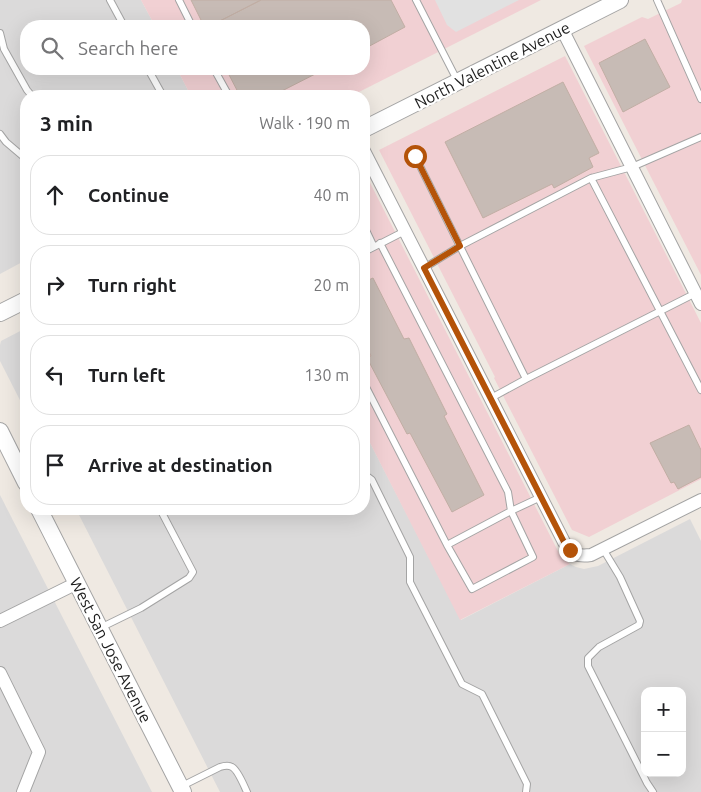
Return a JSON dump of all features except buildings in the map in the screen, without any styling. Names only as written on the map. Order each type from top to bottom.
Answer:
[{"type":"street","name":"North Valentine Avenue","points":[[370,127],[620,0]]},
{"type":"street","points":[[562,29],[698,298]]},
{"type":"street","points":[[370,162],[564,542],[570,550],[580,556],[591,555],[701,500]]},
{"type":"street","points":[[0,313],[20,303]]},
{"type":"street","points":[[0,431],[20,471]]},
{"type":"street","name":"West San Jose Avenue","points":[[42,515],[182,790]]},
{"type":"street","points":[[0,621],[77,583]]},
{"type":"street","points":[[0,673],[39,752],[23,792]]},
{"type":"lane","points":[[110,0],[121,20]]},
{"type":"lane","points":[[178,0],[189,20]]},
{"type":"lane","points":[[416,0],[457,82]]},
{"type":"lane","points":[[657,0],[699,89],[701,99]]},
{"type":"lane","points":[[0,33],[4,49],[27,90]]},
{"type":"lane","points":[[151,75],[160,90]]},
{"type":"lane","points":[[217,75],[226,90]]},
{"type":"lane","points":[[0,134],[20,154]]},
{"type":"lane","points":[[424,268],[460,246],[591,178],[632,167],[701,137]]},
{"type":"lane","points":[[415,156],[526,379]]},
{"type":"lane","points":[[591,178],[701,390]]},
{"type":"lane","points":[[370,249],[405,232]]},
{"type":"lane","points":[[370,235],[508,492],[511,511],[533,557],[472,589],[447,545],[370,395]]},
{"type":"lane","points":[[491,398],[660,310],[698,298]]},
{"type":"lane","points":[[370,478],[410,556],[410,582],[462,684],[482,694],[527,784],[526,792]]},
{"type":"lane","points":[[447,545],[541,497]]},
{"type":"lane","points":[[100,628],[149,603],[189,578],[193,572],[163,515]]},
{"type":"lane","points":[[603,550],[620,577],[640,621],[639,624],[599,647],[588,658],[588,666],[653,792]]},
{"type":"lane","points":[[182,790],[220,767],[226,766],[236,770],[247,792]]},
{"type":"shaded area","points":[[0,0],[141,0],[152,20],[20,20],[20,75],[180,75],[188,90],[20,90],[20,263],[0,274]]},
{"type":"shaded area","points":[[141,0],[541,0],[363,90],[188,90],[180,75],[370,75],[370,20],[152,20]]},
{"type":"shaded area","points":[[435,0],[519,0],[456,32],[447,25]]},
{"type":"shaded area","points":[[682,0],[701,0],[701,275],[584,46],[642,17],[648,19],[681,3]]},
{"type":"shaded area","points":[[565,56],[701,323],[701,479],[589,537],[572,530],[379,150]]},
{"type":"shaded area","points":[[370,183],[559,553],[570,564],[460,620],[370,443]]},
{"type":"shaded area","points":[[20,331],[20,400],[0,361],[1,341]]},
{"type":"shaded area","points":[[370,443],[461,620],[570,564],[584,569],[598,566],[690,519],[701,541],[701,792],[220,792],[79,515],[370,515]]},
{"type":"shaded area","points":[[0,495],[152,792],[0,792]]},
{"type":"route","points":[[415,156],[460,246],[424,268],[564,542],[570,550]]}]
